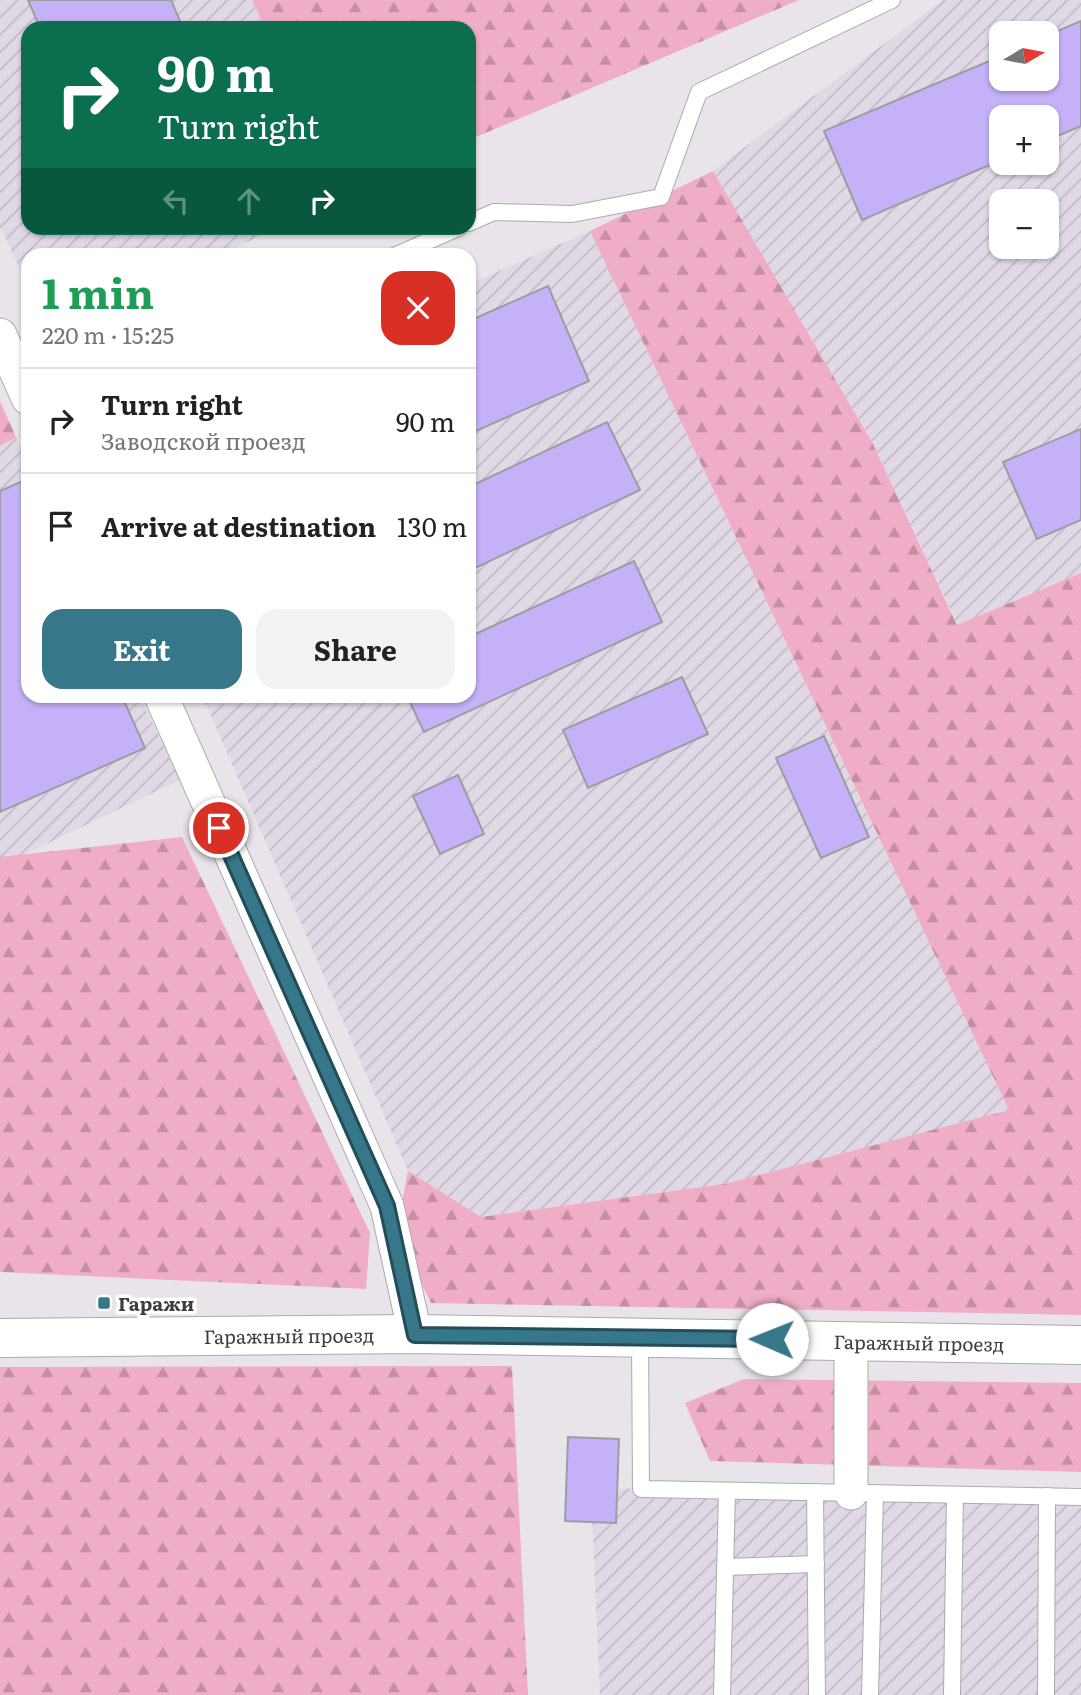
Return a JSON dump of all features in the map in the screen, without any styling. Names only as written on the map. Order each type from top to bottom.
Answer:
[{"type":"street","points":[[0,335],[21,382]]},
{"type":"street","points":[[163,703],[387,1206],[415,1335]]},
{"type":"street","name":"Гаражный проезд","points":[[0,1338],[415,1335],[1081,1345]]},
{"type":"street","points":[[851,1340],[863,1493]]},
{"type":"lane","points":[[476,220],[494,212],[572,214],[661,197],[699,92],[892,0]]},
{"type":"lane","points":[[412,248],[442,235]]},
{"type":"lane","points":[[640,1338],[641,1489],[1081,1497]]},
{"type":"lane","points":[[722,1695],[727,1490]]},
{"type":"lane","points":[[815,1492],[817,1695]]},
{"type":"lane","points":[[863,1493],[870,1695]]},
{"type":"lane","points":[[952,1695],[955,1495]]},
{"type":"lane","points":[[1046,1695],[1047,1496]]},
{"type":"lane","points":[[725,1567],[816,1564]]},
{"type":"shaded area","points":[[0,0],[252,0],[262,21],[21,21],[21,235],[262,235],[235,248],[21,248],[21,271],[0,227]]},
{"type":"shaded area","points":[[943,0],[1081,0],[1081,573],[958,625],[873,444],[713,171]]},
{"type":"shaded area","points":[[590,231],[1009,1110],[724,1184],[481,1217],[408,1171],[206,703],[476,703],[476,281]]},
{"type":"shaded area","points":[[16,437],[21,447],[21,703],[143,703],[180,780],[0,866],[0,444]]},
{"type":"shaded area","points":[[591,1488],[1081,1497],[1081,1695],[600,1695]]},
{"type":"green space","points":[[252,0],[799,0],[476,137],[476,21],[262,21]]},
{"type":"green space","points":[[713,171],[873,444],[957,625],[1081,573],[1081,1315],[431,1303],[396,1233],[408,1171],[481,1217],[724,1184],[1009,1110],[590,231]]},
{"type":"green space","points":[[0,401],[16,437],[0,446]]},
{"type":"green space","points":[[182,837],[370,1233],[366,1289],[0,1272],[0,857]]},
{"type":"green space","points":[[512,1366],[528,1695],[0,1695],[0,1367]]},
{"type":"green space","points":[[744,1379],[1081,1383],[1081,1472],[710,1461],[685,1403]]},
{"type":"building","points":[[28,0],[171,0],[180,21],[37,21]]},
{"type":"building","points":[[1081,21],[1081,126],[1059,135],[1059,105],[989,105],[989,165],[862,220],[824,131],[989,61],[989,91],[1059,91],[1059,30]]},
{"type":"building","points":[[548,286],[589,381],[476,431],[476,318]]},
{"type":"building","points":[[607,422],[640,490],[476,568],[476,484]]},
{"type":"building","points":[[1081,429],[1081,520],[1037,539],[1003,462]]},
{"type":"building","points":[[21,482],[21,703],[125,703],[145,748],[0,812],[0,491]]},
{"type":"building","points":[[634,561],[662,622],[424,732],[410,703],[476,703],[476,634]]},
{"type":"building","points":[[682,677],[708,734],[588,788],[563,730]]},
{"type":"building","points":[[824,736],[869,837],[821,858],[776,758]]},
{"type":"building","points":[[458,775],[484,834],[440,854],[413,796]]},
{"type":"building","points":[[568,1437],[619,1439],[616,1523],[565,1521]]},
{"type":"place","name":"Гаражи","points":[[104,1303]]},
{"type":"route","points":[[219,828],[387,1206],[415,1335],[772,1339]]}]
